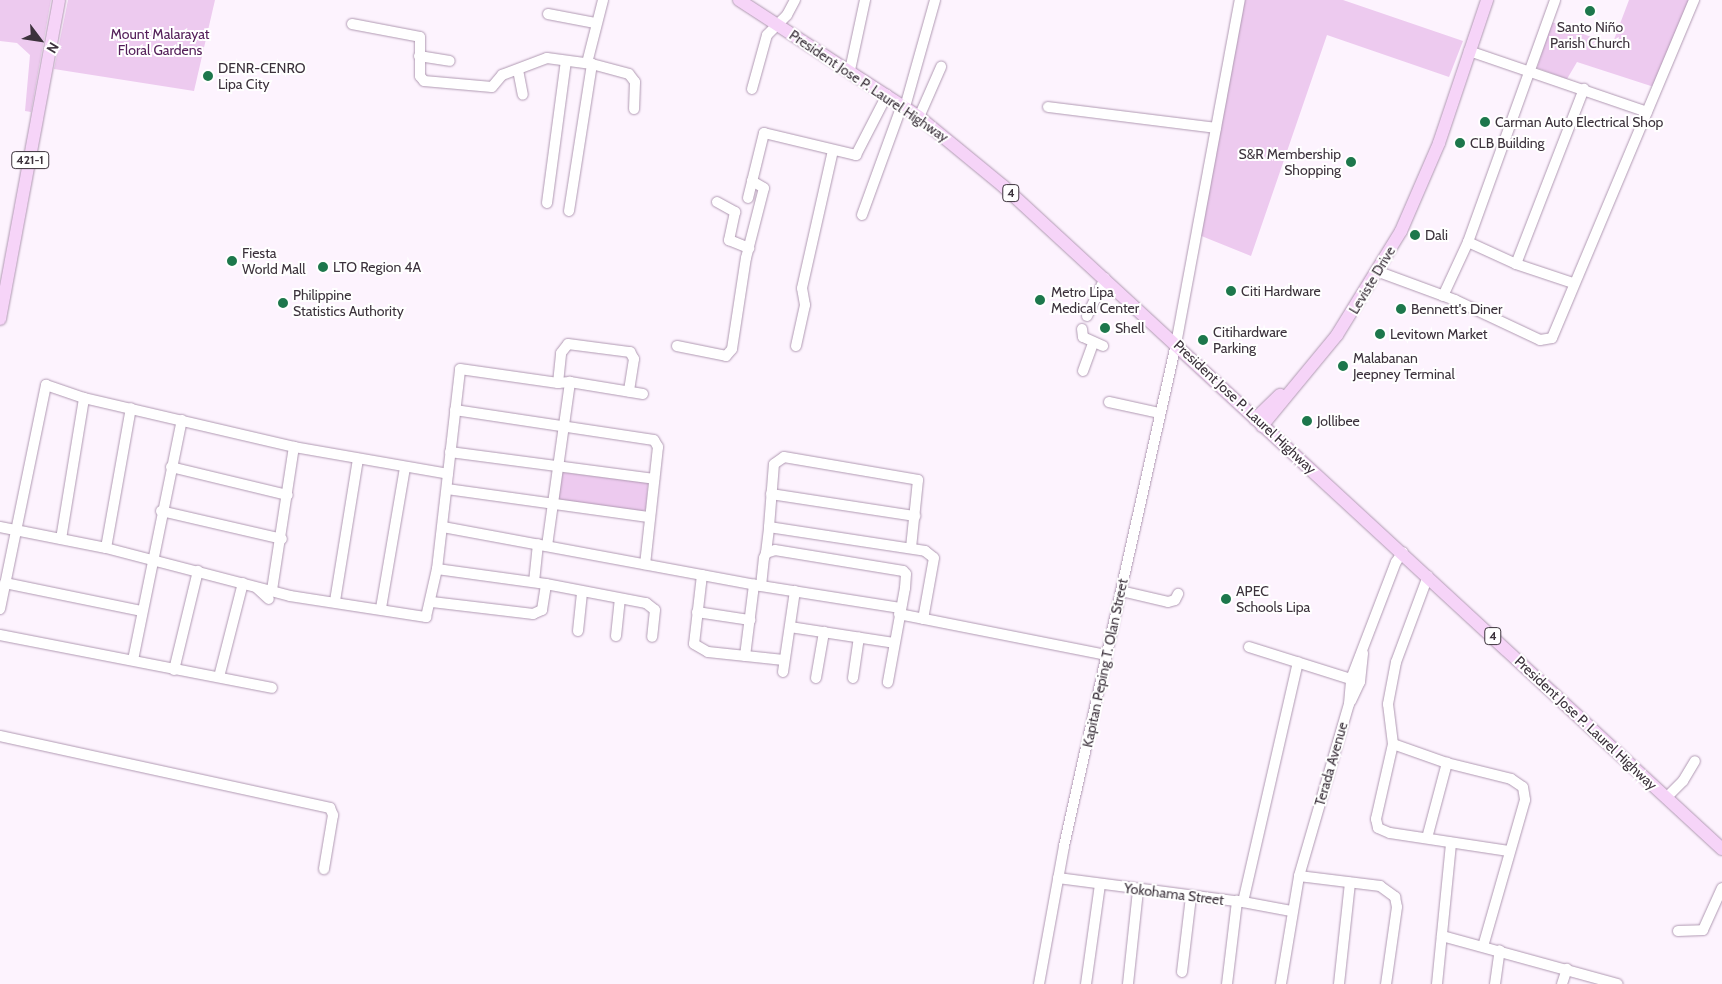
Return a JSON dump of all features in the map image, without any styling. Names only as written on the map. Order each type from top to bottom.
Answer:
[{"type":"main road","name":"421-1","points":[[0,319],[59,0]]},
{"type":"main road","name":"President Jose P. Laurel Highway","points":[[739,0],[904,106],[1004,186],[1259,422],[1403,552],[1722,849]]},
{"type":"main road","name":"Leviste Drive","points":[[1259,422],[1325,351],[1379,272],[1420,192],[1487,0]]},
{"type":"main road","name":"Leviste Drive","points":[[1259,422],[1314,358],[1357,298],[1407,207],[1447,114]]},
{"type":"street","points":[[569,211],[595,23],[603,0]]},
{"type":"street","points":[[752,89],[768,35],[787,15],[795,0]]},
{"type":"street","points":[[850,70],[865,0]]},
{"type":"street","points":[[862,215],[904,106],[934,0]]},
{"type":"street","name":"Kapitan Peping T. Olan Street","points":[[1039,984],[1058,878],[1159,413],[1176,344],[1240,0]]},
{"type":"street","points":[[1444,296],[1468,242],[1531,72],[1555,0]]},
{"type":"street","points":[[1379,272],[1444,296],[1546,341],[1556,333],[1573,283],[1694,0]]},
{"type":"street","points":[[548,14],[595,23]]},
{"type":"street","points":[[352,24],[418,36],[421,78],[436,84],[490,87],[498,78],[538,59],[590,64],[623,71],[633,78],[634,110]]},
{"type":"street","points":[[1469,51],[1647,112]]},
{"type":"street","points":[[419,56],[450,61]]},
{"type":"street","points":[[547,202],[566,61]]},
{"type":"street","points":[[919,117],[941,67]]},
{"type":"street","points":[[518,70],[523,95]]},
{"type":"street","points":[[1516,264],[1584,89]]},
{"type":"street","points":[[748,198],[764,133],[856,155],[887,95]]},
{"type":"street","points":[[1048,107],[1216,128]]},
{"type":"street","points":[[796,346],[805,305],[802,288],[833,150]]},
{"type":"street","points":[[677,346],[729,354],[748,248],[764,188],[752,182]]},
{"type":"street","points":[[717,202],[734,212],[729,240],[748,248]]},
{"type":"street","points":[[1468,242],[1516,264],[1573,283]]},
{"type":"street","points":[[1087,316],[1105,278]]},
{"type":"street","points":[[1082,329],[1083,338],[1098,344],[1083,371]]},
{"type":"street","points":[[558,383],[561,353],[568,344],[630,352],[634,359],[629,392]]},
{"type":"street","points":[[1,527],[151,559],[243,583],[273,596],[336,601],[426,616],[432,602],[443,527],[458,373],[464,368],[643,394]]},
{"type":"street","points":[[534,582],[552,504],[556,464],[570,382]]},
{"type":"street","points":[[0,609],[14,531],[46,385],[84,398],[294,447],[448,474]]},
{"type":"street","points":[[61,539],[84,398]]},
{"type":"street","points":[[1109,402],[1159,413]]},
{"type":"street","points":[[106,548],[131,408]]},
{"type":"street","points":[[455,410],[654,440],[658,447],[644,564]]},
{"type":"street","points":[[132,660],[161,511],[182,420]]},
{"type":"street","points":[[273,596],[294,447]]},
{"type":"street","points":[[450,452],[556,464],[654,479]]},
{"type":"street","points":[[745,656],[757,585],[766,552],[774,464],[784,457],[914,478],[920,484],[911,548]]},
{"type":"street","points":[[336,601],[358,459]]},
{"type":"street","points":[[172,467],[288,495]]},
{"type":"street","points":[[380,608],[405,467]]},
{"type":"street","points":[[447,489],[650,516]]},
{"type":"street","points":[[771,494],[915,516]]},
{"type":"street","points":[[161,511],[282,539]]},
{"type":"street","points":[[443,527],[900,611],[923,619],[1107,655]]},
{"type":"street","points":[[769,527],[925,551],[934,558],[923,619]]},
{"type":"street","points":[[766,552],[783,551],[902,571],[906,574],[888,682]]},
{"type":"street","name":"Terada Avenue","points":[[1281,984],[1291,911],[1299,876],[1363,653],[1396,562],[1403,552]]},
{"type":"street","points":[[437,569],[546,584],[652,606],[655,610],[652,637]]},
{"type":"street","points":[[174,670],[198,571]]},
{"type":"street","points":[[702,575],[694,644],[700,650],[784,660]]},
{"type":"street","points":[[1430,578],[1396,673],[1388,704],[1393,744],[1376,819],[1378,828],[1390,833],[1509,851]]},
{"type":"street","points":[[5,583],[142,610]]},
{"type":"street","points":[[219,677],[243,583]]},
{"type":"street","points":[[432,602],[533,614],[542,610],[546,584]]},
{"type":"street","points":[[783,672],[795,591]]},
{"type":"street","points":[[1121,591],[1168,602],[1175,600],[1178,594]]},
{"type":"street","points":[[578,632],[582,592]]},
{"type":"street","points":[[616,636],[620,599]]},
{"type":"street","points":[[697,612],[750,620]]},
{"type":"street","points":[[790,627],[894,643]]},
{"type":"street","points":[[816,678],[824,632]]},
{"type":"street","points":[[0,635],[272,688]]},
{"type":"street","points":[[853,678],[859,637]]},
{"type":"street","points":[[1250,647],[1356,680]]},
{"type":"street","points":[[1227,984],[1240,902],[1298,662]]},
{"type":"street","points":[[0,736],[330,808],[333,815],[324,869]]},
{"type":"street","points":[[1393,744],[1447,763],[1511,778],[1523,787],[1525,800],[1483,946]]},
{"type":"street","points":[[1666,798],[1683,781],[1696,761]]},
{"type":"street","points":[[1427,838],[1447,763]]},
{"type":"street","points":[[1437,984],[1452,843]]},
{"type":"street","points":[[1299,876],[1380,886],[1395,897],[1397,907],[1386,984]]},
{"type":"street","name":"Yokohama Street","points":[[1058,878],[1138,891],[1240,902],[1291,911]]},
{"type":"street","points":[[1339,984],[1350,883]]},
{"type":"street","points":[[1086,984],[1100,885]]},
{"type":"street","points":[[1678,931],[1703,930],[1722,888]]},
{"type":"street","points":[[1128,984],[1138,891]]},
{"type":"street","points":[[1182,972],[1191,896]]},
{"type":"street","points":[[1442,936],[1500,950],[1618,984]]},
{"type":"street","points":[[1495,984],[1500,950]]},
{"type":"street","points":[[1562,984],[1567,969]]},
{"type":"green space","points":[[0,0],[51,0],[31,112],[25,111],[30,55],[17,43],[0,41]]},
{"type":"green space","name":"Mount Malarayat Floral Gardens","points":[[68,0],[215,0],[194,91],[54,69]]},
{"type":"green space","points":[[1245,0],[1343,0],[1463,41],[1449,77],[1327,35],[1251,256],[1199,235]]},
{"type":"green space","points":[[1629,0],[1691,0],[1654,87],[1577,62],[1567,79],[1537,68],[1552,22],[1612,45]]},
{"type":"green space","points":[[560,472],[648,483],[646,509],[642,512],[559,500],[556,496]]},
{"type":"place","name":"Santo Niño Parish Church","points":[[1590,11]]},
{"type":"place","name":"DENR-CENRO Lipa City","points":[[208,76]]},
{"type":"place","name":"Carman Auto Electrical Shop","points":[[1485,122]]},
{"type":"place","name":"CLB Building","points":[[1460,143]]},
{"type":"place","name":"S&R Membership Shopping","points":[[1351,162]]},
{"type":"place","name":"Dali","points":[[1415,235]]},
{"type":"place","name":"Fiesta World Mall","points":[[232,261]]},
{"type":"place","name":"LTO Region 4A","points":[[323,267]]},
{"type":"place","name":"Citi Hardware","points":[[1231,291]]},
{"type":"place","name":"Metro Lipa Medical Center","points":[[1040,300]]},
{"type":"place","name":"Philippine Statistics Authority","points":[[283,303]]},
{"type":"place","name":"Bennett's Diner","points":[[1401,309]]},
{"type":"place","name":"Shell","points":[[1105,328]]},
{"type":"place","name":"Levitown Market","points":[[1380,334]]},
{"type":"place","name":"Citihardware Parking","points":[[1203,340]]},
{"type":"place","name":"Malabanan Jeepney Terminal","points":[[1343,366]]},
{"type":"place","name":"Jollibee","points":[[1307,421]]},
{"type":"place","name":"APEC Schools Lipa","points":[[1226,599]]}]
